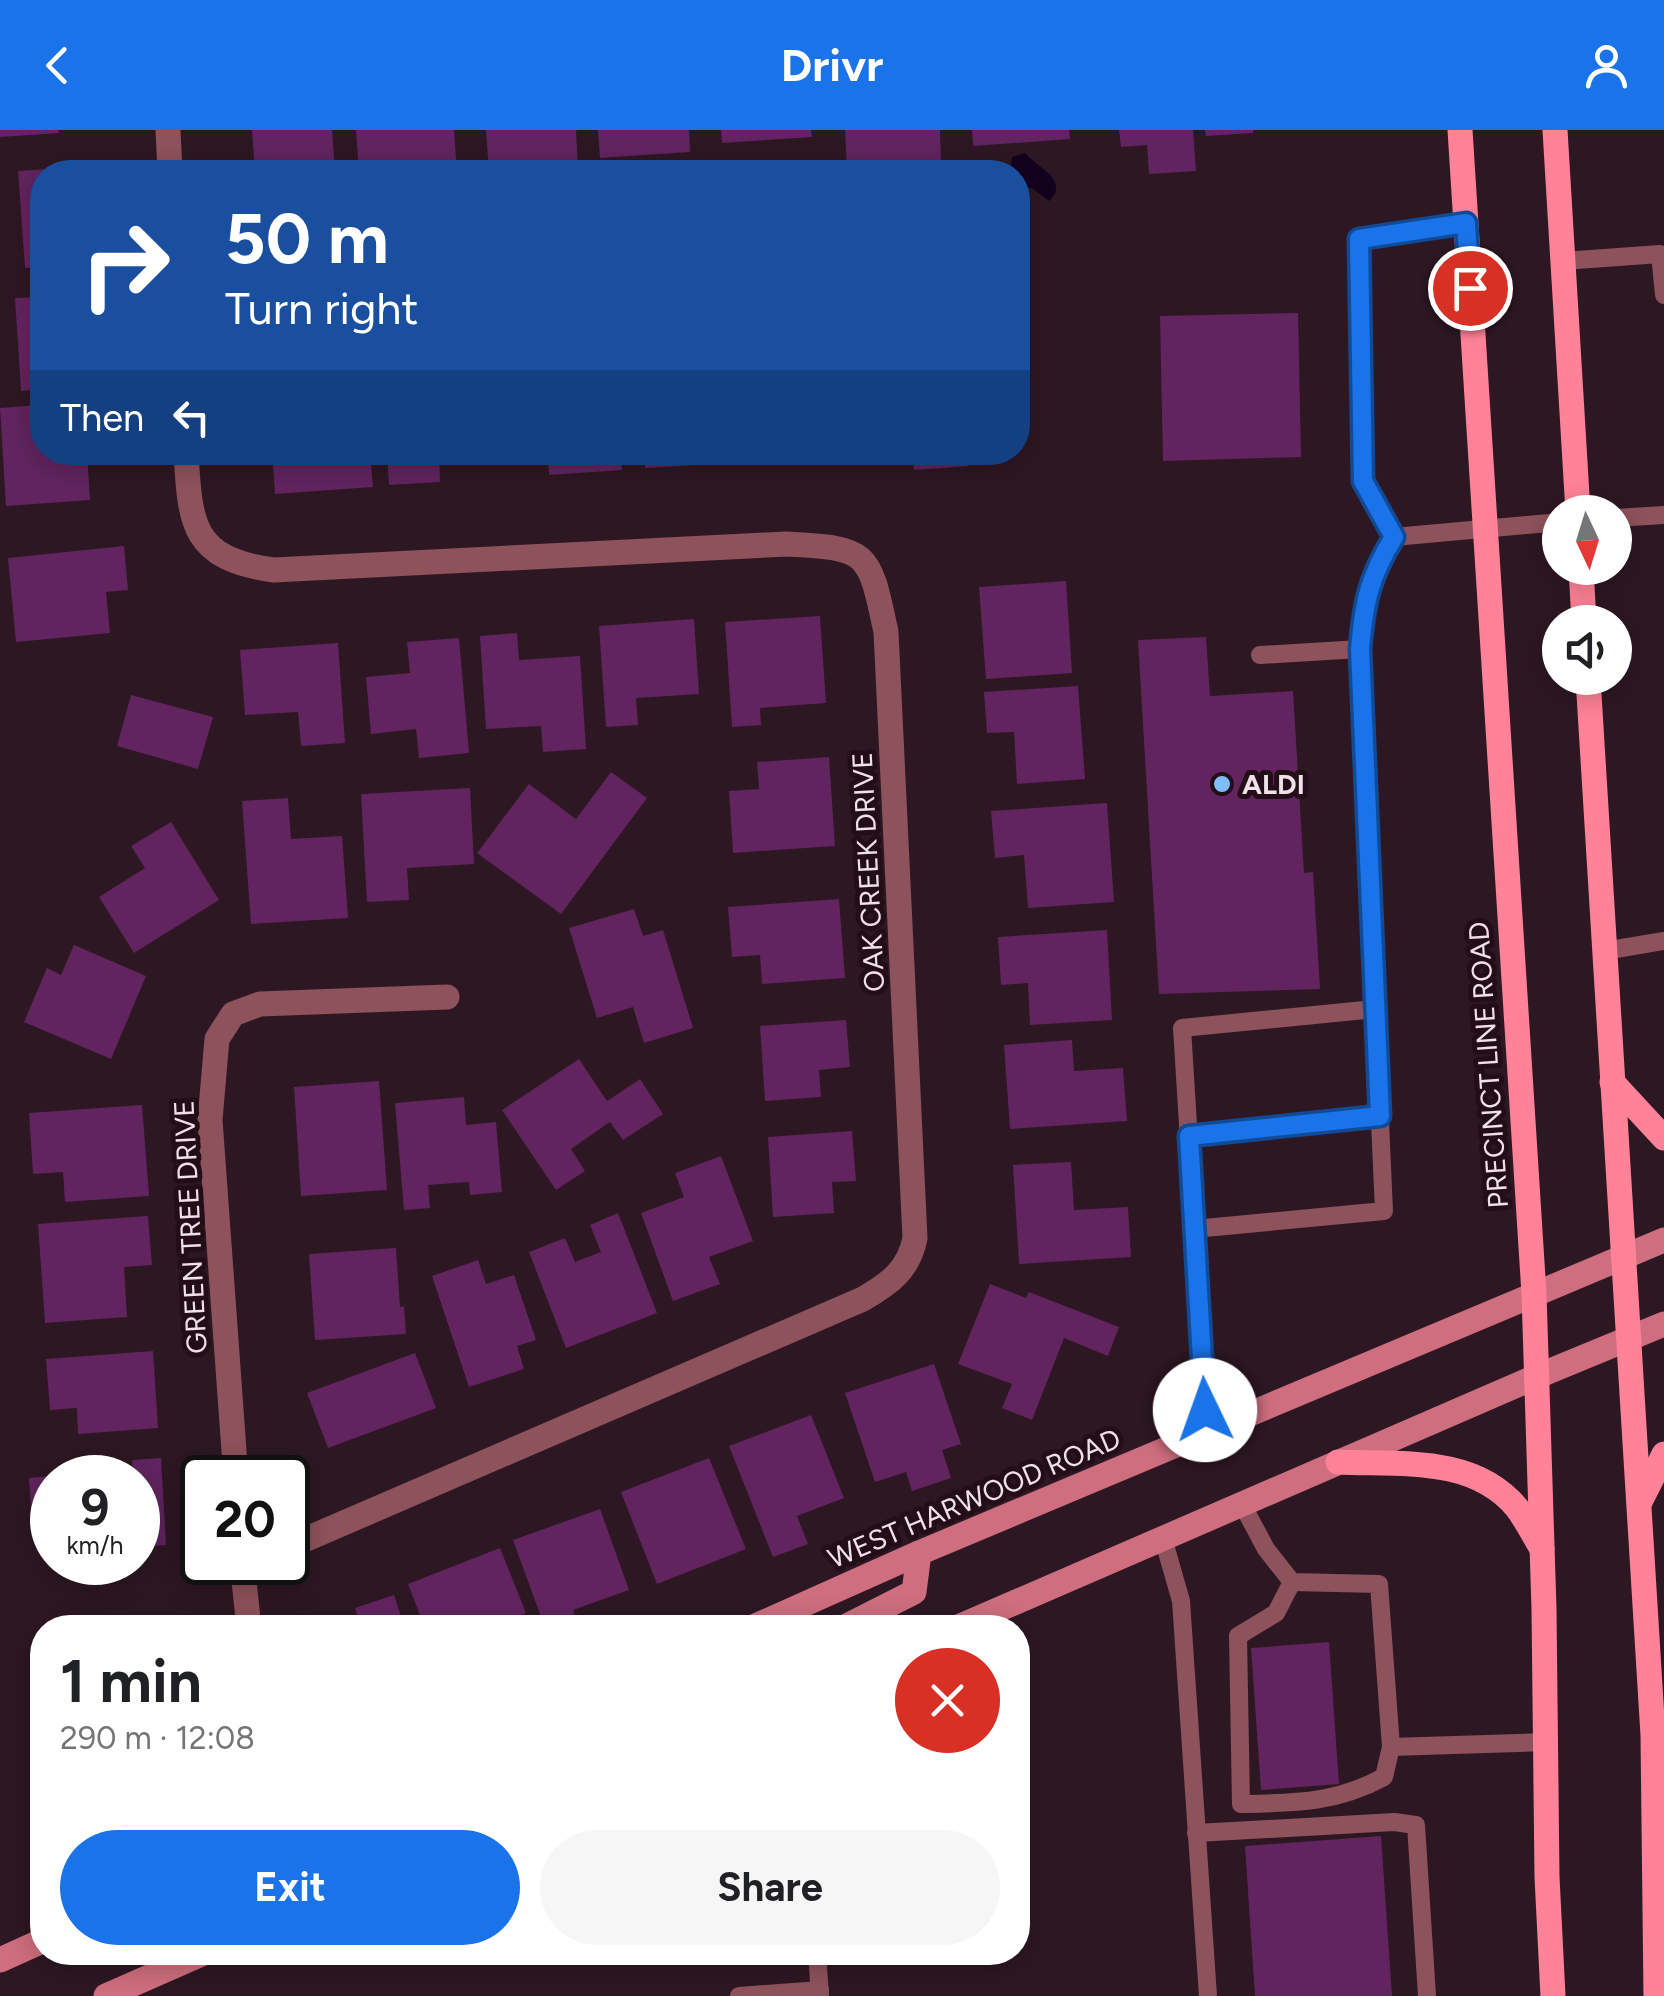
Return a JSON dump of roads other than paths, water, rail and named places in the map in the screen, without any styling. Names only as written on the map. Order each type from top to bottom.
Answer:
[{"type":"main road","name":"PRECINCT LINE ROAD","points":[[1460,130],[1534,1294],[1553,1996]]},
{"type":"main road","points":[[1555,130],[1577,495]]},
{"type":"main road","points":[[1589,695],[1639,1505],[1658,1736],[1660,1946],[1656,1996]]},
{"type":"main road","points":[[1612,1082],[1664,1138]]},
{"type":"main road","name":"WEST HARWOOD ROAD","points":[[781,1615],[1664,1240]]},
{"type":"main road","points":[[986,1615],[1664,1324]]},
{"type":"main road","points":[[1639,1505],[1664,1454]]},
{"type":"main road","points":[[1338,1462],[1448,1467],[1488,1483],[1516,1508],[1543,1552]]},
{"type":"main road","points":[[868,1615],[914,1592],[919,1554]]},
{"type":"main road","points":[[1,1960],[30,1947]]},
{"type":"main road","points":[[106,1996],[176,1965]]},
{"type":"street","points":[[168,130],[169,160]]},
{"type":"street","name":"OAK CREEK DRIVE","points":[[187,465],[189,504],[201,538],[211,550],[247,566],[274,570],[786,544],[838,546],[854,552],[874,578],[886,632],[915,1238],[911,1259],[889,1284],[863,1299],[310,1538]]},
{"type":"street","name":"GREEN TREE DRIVE","points":[[234,1455],[210,1120],[216,1039],[233,1014],[260,1004],[447,996]]},
{"type":"street","points":[[247,1585],[249,1615]]},
{"type":"lane","points":[[1394,537],[1363,481],[1359,239],[1466,223]]},
{"type":"lane","points":[[1563,261],[1662,252],[1664,296]]},
{"type":"lane","points":[[1632,517],[1664,514]]},
{"type":"lane","points":[[1394,537],[1542,524]]},
{"type":"lane","points":[[1194,1229],[1384,1211],[1360,649],[1364,600],[1375,567],[1394,537]]},
{"type":"lane","points":[[1260,656],[1360,649]]},
{"type":"lane","points":[[1604,950],[1664,941]]},
{"type":"lane","points":[[1206,1432],[1182,1028],[1375,1009]]},
{"type":"lane","points":[[1189,1136],[1380,1116]]},
{"type":"lane","points":[[1242,1504],[1266,1549],[1292,1582]]},
{"type":"lane","points":[[1163,1538],[1181,1601],[1208,1996]]},
{"type":"lane","points":[[1292,1582],[1379,1584],[1392,1747],[1384,1777],[1353,1794],[1300,1803],[1241,1804],[1238,1636],[1276,1613],[1292,1582]]},
{"type":"lane","points":[[1392,1747],[1546,1742]]},
{"type":"lane","points":[[1196,1833],[1394,1822],[1416,1825],[1427,1996]]},
{"type":"lane","points":[[739,1996],[820,1993],[818,1965]]},
{"type":"place","name":"ALDI","points":[[1222,784]]}]
